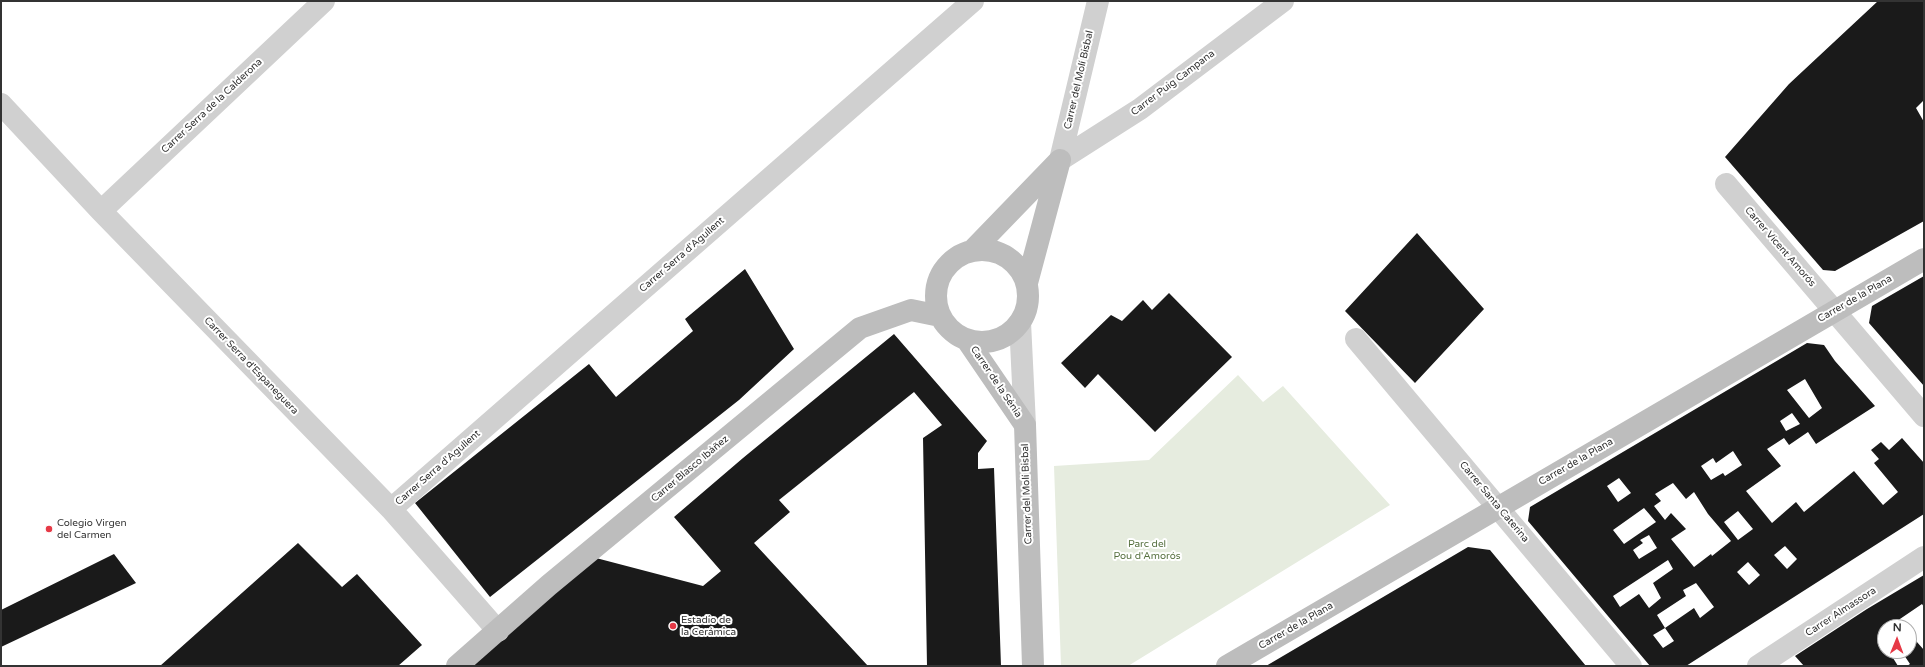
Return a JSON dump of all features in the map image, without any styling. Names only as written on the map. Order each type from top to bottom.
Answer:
[{"type":"main road","points":[[972,252],[1060,160]]},
{"type":"main road","name":"Carrer del Molí Bisbal","points":[[1027,284],[1060,160]]},
{"type":"main road","points":[[986,250],[999,254],[1011,261],[1021,270],[1027,284],[1028,304],[1020,322],[1010,333],[997,340],[982,343],[966,340],[956,334],[947,326],[940,316],[936,303],[936,289],[940,276],[948,265],[959,257],[972,252],[986,250]]},
{"type":"main road","name":"Carrer de la Plana","points":[[1228,666],[1924,259]]},
{"type":"main road","name":"Carrer Blasco Ibáñez","points":[[457,666],[549,585],[860,328],[912,310],[940,316]]},
{"type":"main road","name":"Carrer de la Sénia","points":[[966,340],[1025,425]]},
{"type":"main road","name":"Carrer del Molí Bisbal","points":[[1025,425],[1033,666]]},
{"type":"street","name":"Carrer Serra de la Calderona","points":[[101,211],[324,1]]},
{"type":"street","name":"Carrer Serra d'Agullent","points":[[391,509],[973,1]]},
{"type":"street","name":"Carrer del Molí Bisbal","points":[[1060,160],[1098,1]]},
{"type":"street","name":"Carrer Puig Campana","points":[[1060,160],[1140,109],[1283,1]]},
{"type":"street","name":"Carrer Serra d'Espaneguera","points":[[1,104],[101,211],[391,509],[498,631]]},
{"type":"street","name":"Carrer Vicent Amorós","points":[[1726,184],[1924,416]]},
{"type":"street","name":"Carrer del Molí Bisbal","points":[[1020,322],[1025,425]]},
{"type":"street","name":"Carrer Santa Caterina","points":[[1356,340],[1631,666]]},
{"type":"street","name":"Carrer Almassora","points":[[1758,666],[1924,557]]},
{"type":"green space","name":"Parc del Pou d'Amorós","points":[[1238,375],[1263,402],[1283,386],[1390,505],[1128,666],[1061,666],[1054,466],[1149,460]]},
{"type":"building","points":[[1878,1],[1924,1],[1924,100],[1916,108],[1924,122],[1924,221],[1835,271],[1823,270],[1725,157],[1789,84]]},
{"type":"building","points":[[1417,233],[1484,309],[1415,383],[1345,311]]},
{"type":"building","points":[[745,269],[794,349],[739,400],[490,597],[415,503],[589,364],[616,397],[693,331],[685,319]]},
{"type":"building","points":[[1924,276],[1924,386],[1869,323],[1872,306]]},
{"type":"building","points":[[1169,293],[1232,357],[1155,432],[1098,374],[1085,388],[1061,363],[1111,315],[1122,321],[1143,300],[1152,310]]},
{"type":"building","points":[[894,334],[987,441],[978,453],[978,469],[994,468],[1001,666],[927,666],[923,438],[942,425],[914,392],[779,500],[790,512],[754,543],[868,666],[469,666],[596,558],[703,586],[721,571],[674,517],[743,458]]},
{"type":"building","points":[[1807,343],[1824,345],[1835,361],[1875,406],[1816,444],[1808,432],[1789,445],[1784,438],[1767,449],[1781,466],[1746,491],[1772,523],[1796,502],[1804,512],[1854,471],[1883,505],[1898,492],[1874,463],[1879,459],[1871,450],[1881,442],[1889,450],[1902,438],[1924,463],[1924,514],[1686,666],[1650,666],[1528,521],[1530,507]],"holes":[[[1805,379],[1822,408],[1809,418],[1787,390]],[[1792,413],[1800,424],[1786,431],[1780,421]],[[1733,451],[1742,465],[1725,476],[1723,473],[1711,480],[1701,466],[1713,458],[1716,463]],[[1619,478],[1631,493],[1618,502],[1607,486]],[[1673,483],[1686,499],[1694,492],[1708,514],[1731,541],[1712,556],[1711,554],[1694,567],[1671,539],[1686,529],[1671,513],[1665,520],[1654,506],[1661,501],[1655,494]],[[1644,508],[1656,522],[1624,544],[1613,530]],[[1738,511],[1753,529],[1738,540],[1724,522]],[[1649,535],[1657,548],[1639,559],[1633,550],[1643,543],[1640,540]],[[1785,546],[1797,559],[1787,569],[1774,555]],[[1668,560],[1673,569],[1653,583],[1661,598],[1649,608],[1639,594],[1620,607],[1613,596]],[[1748,562],[1760,575],[1749,585],[1737,572]],[[1696,583],[1714,607],[1700,618],[1694,608],[1665,628],[1657,615],[1686,596],[1683,590]],[[1665,628],[1674,641],[1663,648],[1653,635]]]},
{"type":"building","points":[[298,543],[342,587],[357,574],[422,645],[398,666],[160,666]]},
{"type":"building","points":[[1468,547],[1490,550],[1586,666],[1266,666]]},
{"type":"building","points":[[114,554],[136,583],[1,647],[1,610]]},
{"type":"building","points":[[1924,575],[1924,607],[1922,604],[1900,619],[1877,619],[1877,659],[1894,659],[1898,666],[1804,666],[1795,656],[1867,609]]},
{"type":"building","points":[[1917,642],[1924,650],[1924,666],[1907,666],[1910,664],[1907,659],[1917,659]]},
{"type":"place","name":"Colegio Virgen del Carmen","points":[[49,529]]},
{"type":"place","name":"Estadio de la Cerámica","points":[[673,626]]}]
